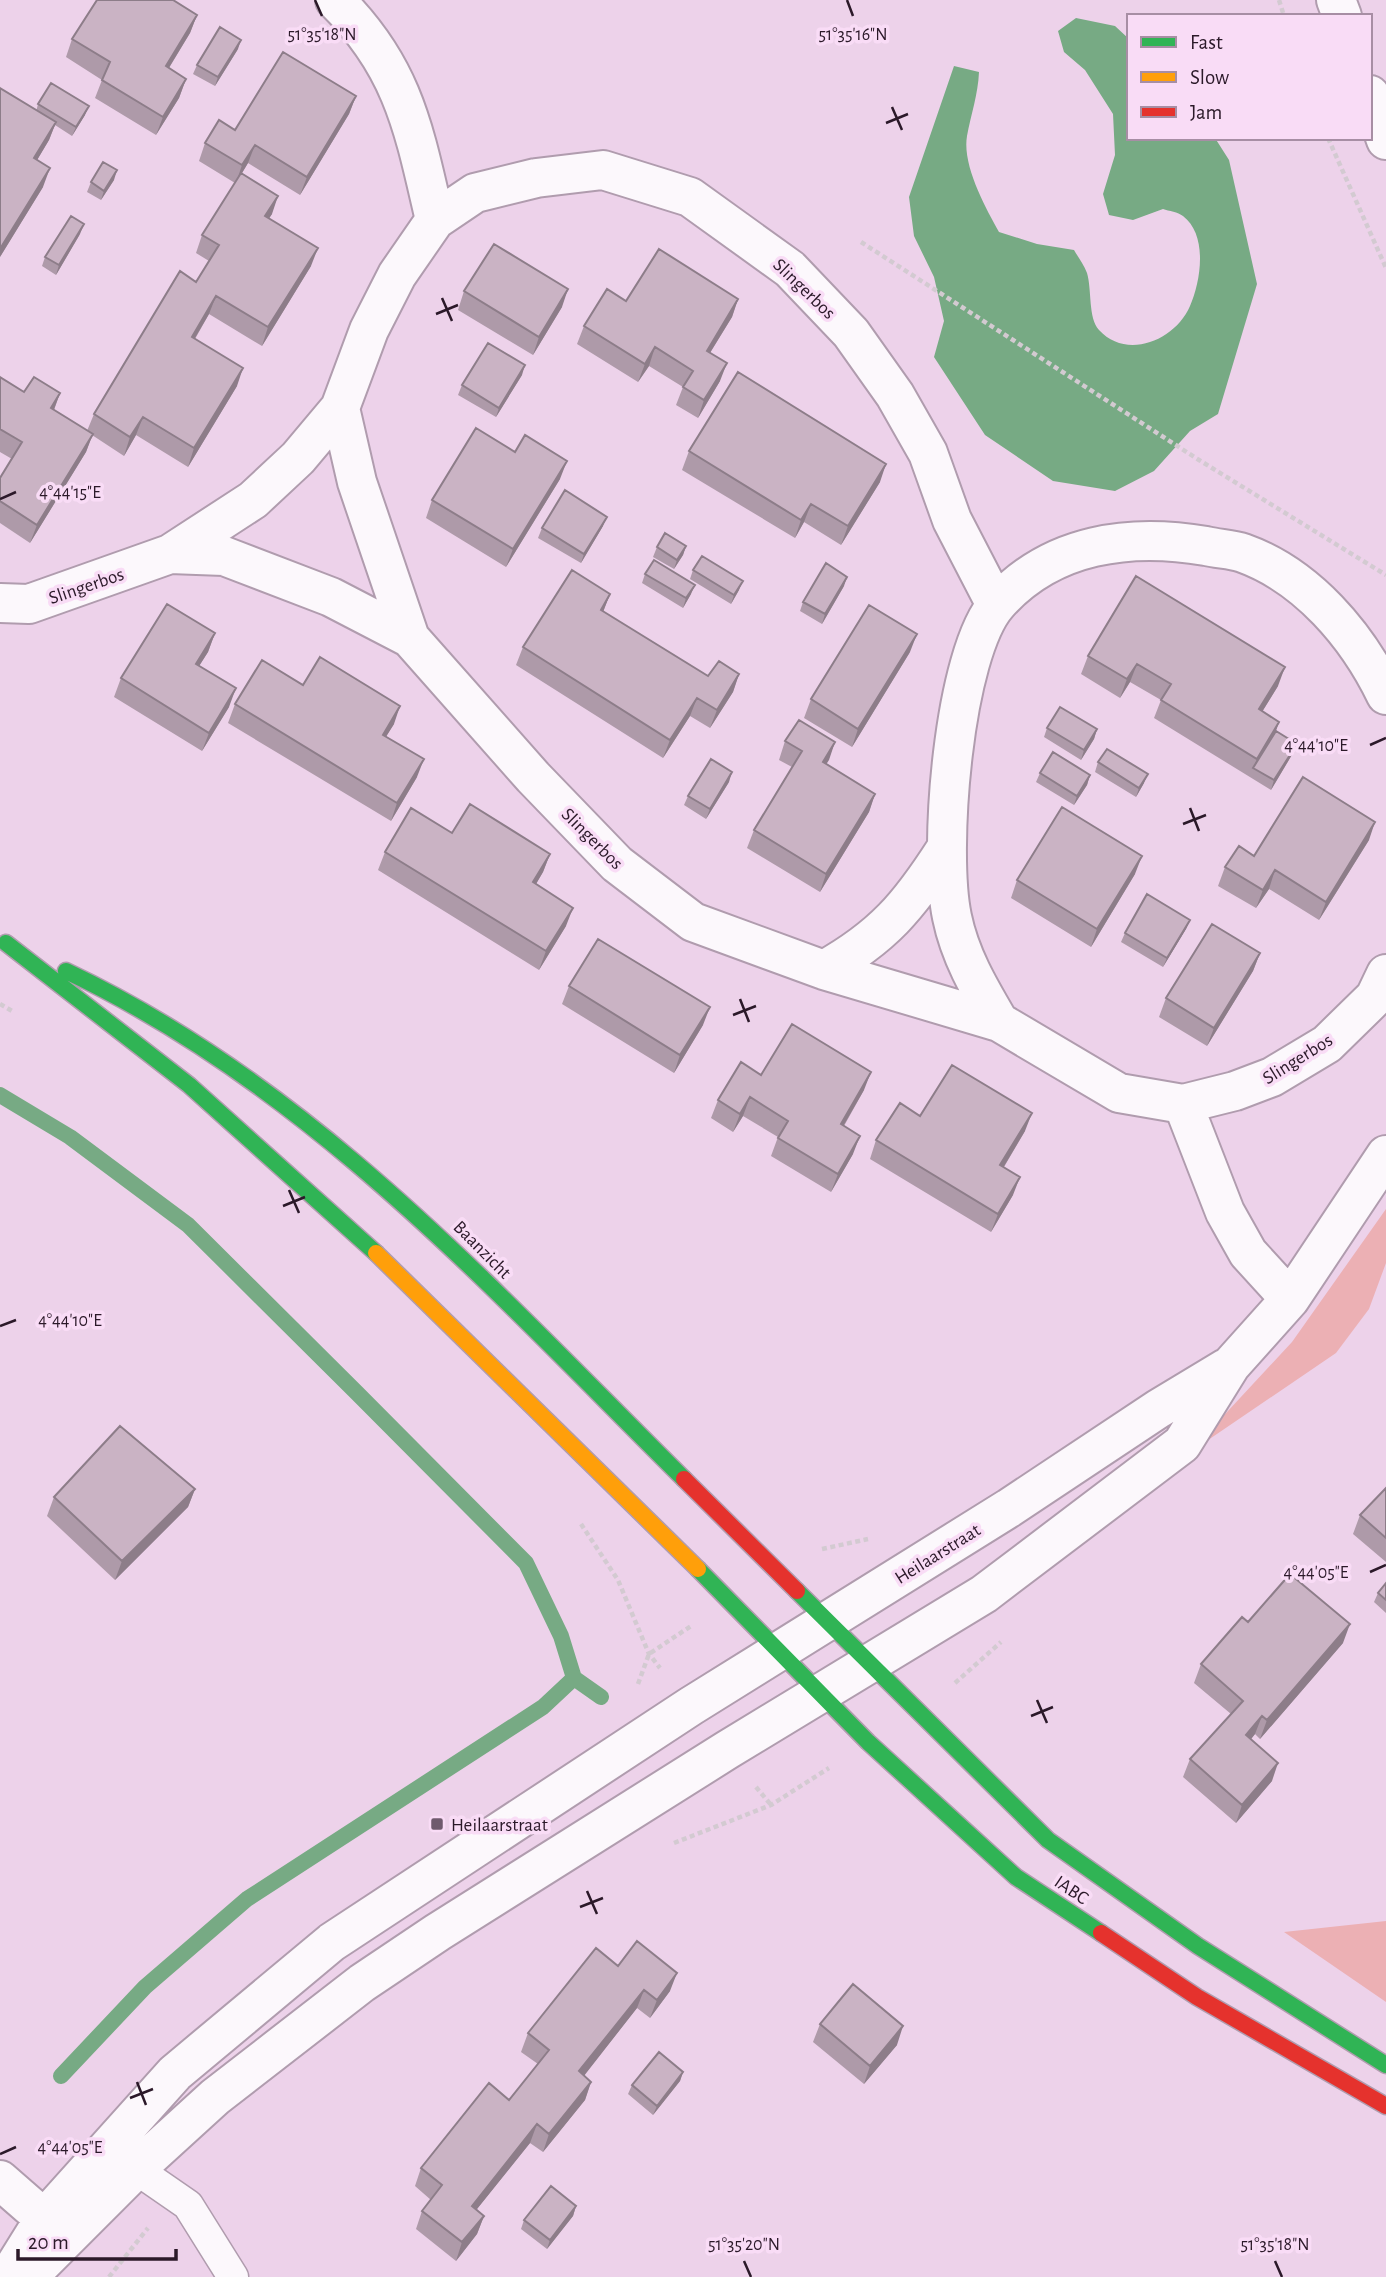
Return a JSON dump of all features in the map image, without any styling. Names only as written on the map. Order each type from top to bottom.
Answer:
[{"type":"street","points":[[335,0],[351,16],[390,68],[414,125],[435,220]]},
{"type":"street","points":[[1376,98],[1386,140]]},
{"type":"street","name":"Slingerbos","points":[[0,603],[29,604],[170,554],[254,500],[298,458],[340,408],[374,319],[397,275],[435,220],[475,193],[536,178],[603,170],[690,197],[790,268],[851,333],[895,395],[928,453],[952,520],[996,605]]},
{"type":"street","name":"Slingerbos","points":[[340,408],[357,482],[410,638]]},
{"type":"street","name":"Slingerbos","points":[[999,1022],[967,968],[951,916],[945,850],[947,795],[965,683],[979,633],[996,605],[1028,574],[1063,556],[1112,541],[1183,542],[1243,553],[1290,579],[1328,609],[1370,660],[1386,695]]},
{"type":"street","name":"Slingerbos","points":[[170,554],[223,555],[331,597],[410,638],[533,778],[617,864],[693,922],[824,970],[999,1022],[1119,1093],[1183,1104],[1235,1091],[1272,1077],[1327,1044],[1375,997],[1386,974]]},
{"type":"street","points":[[824,970],[862,948],[897,916],[919,890],[945,850]]},
{"type":"street","name":"Baanzicht","points":[[3,941],[119,996],[207,1049],[293,1110],[356,1160],[417,1214],[871,1662]]},
{"type":"street","name":"Baanzicht","points":[[3,941],[189,1085],[275,1158],[360,1237],[779,1651]]},
{"type":"street","points":[[1183,1104],[1225,1212],[1248,1253],[1290,1299]]},
{"type":"street","name":"Heilaarstraat","points":[[8,2277],[56,2228],[136,2169],[215,2096],[362,1983],[461,1917],[984,1594],[1182,1444],[1231,1365],[1290,1299],[1386,1155]]},
{"type":"street","name":"Heilaarstraat","points":[[28,2277],[105,2147],[174,2073],[332,1941],[779,1651],[1231,1365]]},
{"type":"street","name":"IABC","points":[[779,1651],[868,1742],[1016,1877],[1197,1997],[1386,2106]]},
{"type":"street","name":"IABC","points":[[871,1662],[1048,1840],[1198,1946],[1386,2064]]},
{"type":"street","points":[[0,2180],[56,2228]]},
{"type":"lane","points":[[105,2147],[188,2205],[233,2277]]},
{"type":"path","points":[[1329,140],[1386,268]]},
{"type":"path","points":[[861,243],[1386,575]]},
{"type":"path","points":[[0,1004],[22,1017]]},
{"type":"path","points":[[573,1514],[598,1546],[618,1580],[649,1654]]},
{"type":"path","points":[[918,1708],[977,1666],[1009,1633]]},
{"type":"path","points":[[667,1847],[771,1805],[868,1742]]},
{"type":"path","points":[[109,2277],[174,2196]]},
{"type":"shaded area","points":[[1076,18],[1115,26],[1127,37],[1127,140],[1216,140],[1229,160],[1257,284],[1218,414],[1190,431],[1154,471],[1115,491],[1053,481],[985,435],[934,357],[944,321],[934,277],[914,236],[909,197],[954,66],[979,72],[966,147],[976,186],[999,232],[1037,244],[1074,250],[1087,273],[1096,325],[1110,339],[1122,344],[1149,342],[1162,337],[1183,318],[1194,296],[1199,272],[1199,246],[1196,235],[1183,216],[1163,209],[1133,220],[1109,215],[1103,194],[1115,155],[1113,114],[1085,70],[1064,52],[1058,31]]},
{"type":"shaded area","points":[[1386,1209],[1386,1263],[1369,1309],[1336,1353],[1189,1453],[1292,1342]]},
{"type":"shaded area","points":[[1386,1921],[1386,2002],[1284,1932]]},
{"type":"building","points":[[97,0],[173,0],[197,15],[166,66],[186,79],[163,117],[102,80],[110,62],[72,39]]},
{"type":"building","points":[[220,27],[241,40],[218,77],[197,65]]},
{"type":"building","points":[[283,52],[356,96],[307,177],[255,145],[242,165],[205,143],[219,120],[235,130]]},
{"type":"building","points":[[51,83],[89,106],[76,127],[38,104]]},
{"type":"building","points":[[0,88],[56,122],[34,158],[50,168],[0,249]]},
{"type":"building","points":[[103,162],[117,170],[104,191],[91,182]]},
{"type":"building","points":[[241,173],[278,196],[265,216],[318,248],[268,327],[216,296],[192,337],[243,368],[194,448],[143,417],[130,437],[94,414],[180,271],[196,282],[219,245],[202,235]]},
{"type":"building","points":[[71,216],[84,224],[59,265],[45,257]]},
{"type":"building","points":[[494,244],[568,289],[539,337],[464,291]]},
{"type":"building","points":[[659,249],[738,299],[707,351],[727,363],[704,400],[683,387],[693,371],[655,347],[645,364],[584,326],[607,289],[626,301]]},
{"type":"building","points":[[488,343],[525,365],[499,408],[462,385]]},
{"type":"building","points":[[738,372],[886,464],[848,526],[811,504],[801,520],[689,451]]},
{"type":"building","points":[[0,377],[24,392],[34,377],[60,393],[51,408],[93,434],[37,525],[0,501],[0,478],[22,442],[0,429]]},
{"type":"building","points":[[476,428],[515,452],[525,435],[567,461],[513,549],[432,500]]},
{"type":"building","points":[[565,490],[607,517],[584,554],[542,528]]},
{"type":"building","points":[[665,533],[686,546],[677,560],[657,547]]},
{"type":"building","points":[[702,556],[743,581],[734,595],[693,570]]},
{"type":"building","points":[[654,560],[695,585],[686,598],[645,574]]},
{"type":"building","points":[[826,563],[847,577],[825,614],[803,602]]},
{"type":"building","points":[[572,570],[610,594],[601,610],[708,676],[719,661],[739,674],[717,710],[697,698],[670,740],[523,647]]},
{"type":"building","points":[[1136,576],[1285,667],[1259,709],[1279,722],[1257,759],[1161,700],[1171,684],[1137,664],[1127,679],[1088,656]]},
{"type":"building","points":[[167,604],[215,633],[196,664],[236,688],[209,733],[121,678]]},
{"type":"building","points":[[869,605],[917,634],[858,729],[811,699]]},
{"type":"building","points":[[320,657],[400,706],[383,735],[424,759],[397,803],[235,704],[262,660],[303,685]]},
{"type":"building","points":[[1060,707],[1097,729],[1084,750],[1047,728]]},
{"type":"building","points":[[799,720],[835,742],[823,762],[875,794],[826,874],[754,830],[802,751],[785,741]]},
{"type":"building","points":[[1276,731],[1297,744],[1274,780],[1253,768]]},
{"type":"building","points":[[1107,749],[1148,774],[1139,788],[1098,762]]},
{"type":"building","points":[[1053,752],[1090,775],[1077,796],[1040,773]]},
{"type":"building","points":[[711,759],[732,772],[710,809],[688,796]]},
{"type":"building","points":[[1303,777],[1375,822],[1326,902],[1275,870],[1263,890],[1225,867],[1239,846],[1254,856]]},
{"type":"building","points":[[470,804],[550,854],[533,882],[573,908],[546,951],[385,852],[411,808],[452,833]]},
{"type":"building","points":[[1062,807],[1142,856],[1097,929],[1017,880]]},
{"type":"building","points":[[1147,894],[1190,920],[1167,958],[1125,933]]},
{"type":"building","points":[[1212,924],[1260,953],[1214,1028],[1166,998]]},
{"type":"building","points":[[598,939],[710,1007],[680,1055],[569,986]]},
{"type":"building","points":[[792,1024],[871,1072],[841,1124],[860,1136],[838,1174],[778,1138],[788,1121],[750,1097],[740,1114],[718,1100],[741,1062],[761,1075]]},
{"type":"building","points":[[952,1065],[1032,1113],[1000,1165],[1020,1177],[998,1214],[876,1140],[900,1103],[920,1116]]},
{"type":"building","points":[[120,1426],[195,1489],[122,1561],[54,1497]]},
{"type":"building","points":[[1386,1488],[1386,1538],[1360,1515]]},
{"type":"building","points":[[1290,1574],[1350,1624],[1267,1720],[1262,1716],[1246,1735],[1278,1763],[1242,1805],[1190,1759],[1243,1701],[1201,1664],[1242,1617],[1248,1622]]},
{"type":"building","points":[[1386,1583],[1386,1600],[1378,1593]]},
{"type":"building","points":[[637,1941],[677,1973],[657,2000],[644,1990],[579,2071],[591,2082],[549,2134],[537,2124],[472,2206],[484,2216],[462,2242],[422,2211],[442,2185],[421,2168],[489,2083],[509,2100],[549,2050],[528,2033],[596,1948],[618,1966]]},
{"type":"building","points":[[853,1984],[903,2026],[870,2066],[820,2024]]},
{"type":"building","points":[[659,2052],[683,2072],[657,2106],[632,2085]]},
{"type":"building","points":[[551,2186],[576,2206],[550,2240],[524,2220]]},
{"type":"waterway","points":[[0,1095],[70,1137],[188,1225],[356,1392],[526,1563],[561,1636],[574,1678],[601,1697]]},
{"type":"waterway","points":[[61,2076],[145,1987],[247,1899],[543,1707],[574,1678]]},
{"type":"traffic: fast","points":[[6,943],[189,1085],[376,1253]]},
{"type":"traffic: fast","points":[[66,971],[155,1018],[240,1073],[320,1133],[470,1266],[684,1479]]},
{"type":"traffic: fast","points":[[698,1569],[868,1742],[1016,1877],[1101,1933]]},
{"type":"traffic: fast","points":[[797,1591],[1048,1840],[1198,1946],[1386,2065]]},
{"type":"traffic: slow","points":[[376,1253],[698,1569]]},
{"type":"traffic: jam","points":[[684,1479],[797,1591]]},
{"type":"traffic: jam","points":[[1101,1933],[1197,1997],[1386,2106]]},
{"type":"place","name":"Heilaarstraat","points":[[437,1824]]}]
